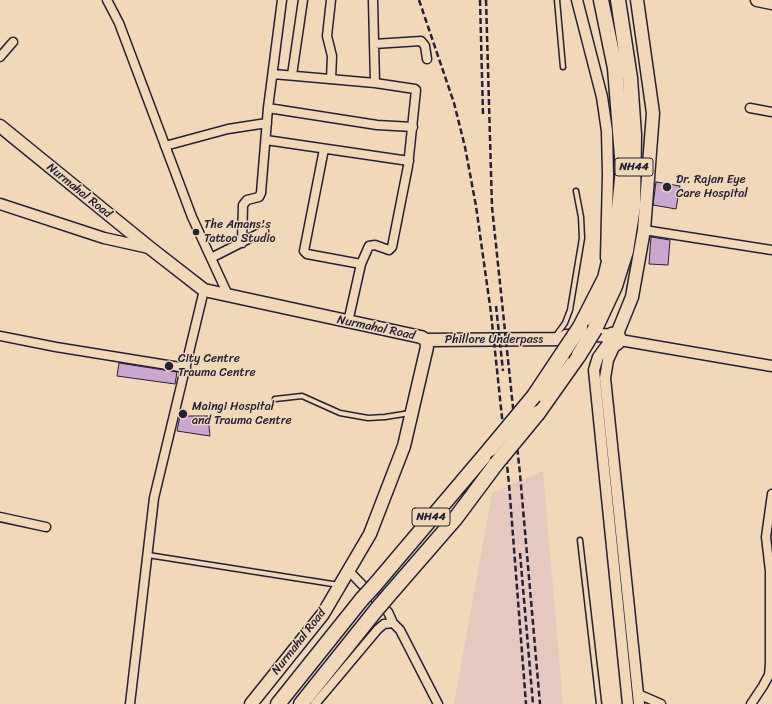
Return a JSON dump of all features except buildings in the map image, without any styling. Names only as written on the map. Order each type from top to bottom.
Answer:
[{"type":"highway","name":"NH44","points":[[278,704],[362,600],[534,396],[580,327],[605,278],[617,229],[623,169],[615,68],[601,0]]},
{"type":"highway","name":"NH44","points":[[301,704],[377,609],[455,518],[496,464],[538,413],[579,355],[595,329],[615,286],[626,251],[634,208],[634,135],[630,78],[618,0]]},
{"type":"main road","points":[[613,340],[632,297],[644,230],[653,113],[637,0]]},
{"type":"main road","points":[[757,0],[772,3]]},
{"type":"main road","name":"Nurmahal Road","points":[[0,126],[204,290],[421,337],[426,340],[427,347],[404,446],[370,534],[323,614],[251,704]]},
{"type":"main road","name":"Phillore Underpass","points":[[426,340],[558,339],[566,343],[613,340]]},
{"type":"street","points":[[107,0],[119,23],[192,217],[228,295]]},
{"type":"street","points":[[242,243],[243,205],[247,200],[257,198],[260,195],[268,108],[282,0]]},
{"type":"street","points":[[292,75],[304,0]]},
{"type":"street","points":[[331,0],[327,36],[332,56],[331,79]]},
{"type":"street","points":[[373,0],[375,83]]},
{"type":"street","points":[[577,0],[602,97],[606,131],[608,175],[605,278]]},
{"type":"street","points":[[374,44],[421,41],[425,46],[427,59]]},
{"type":"street","points":[[0,57],[13,42]]},
{"type":"street","points":[[273,74],[375,83],[416,89],[409,161],[392,249],[389,250],[376,245],[369,246],[361,264],[348,322]]},
{"type":"street","points":[[268,108],[377,125],[413,127]]},
{"type":"street","points":[[750,108],[772,112]]},
{"type":"street","points":[[165,146],[228,130],[267,123]]},
{"type":"street","points":[[266,140],[409,161]]},
{"type":"street","points":[[324,149],[304,251],[307,254],[361,264]]},
{"type":"street","points":[[0,204],[104,238],[150,248]]},
{"type":"street","points":[[644,230],[772,250]]},
{"type":"street","points":[[211,258],[264,232]]},
{"type":"street","points":[[130,704],[154,498],[204,290]]},
{"type":"street","points":[[0,336],[64,349],[186,368]]},
{"type":"street","points":[[613,340],[772,366]]},
{"type":"street","points":[[613,340],[604,378],[638,699],[661,704]]},
{"type":"street","points":[[613,340],[598,357],[594,370],[628,704]]},
{"type":"street","points":[[751,704],[763,686],[771,665],[770,571],[766,537],[772,494]]},
{"type":"street","points":[[0,517],[46,527]]},
{"type":"street","points":[[349,571],[388,612],[393,623],[400,630],[438,704]]},
{"type":"street","points":[[315,704],[378,629],[384,624],[393,623]]},
{"type":"lane","points":[[557,0],[563,67]]},
{"type":"lane","points":[[558,339],[566,323],[570,310],[582,238],[581,217],[576,191]]},
{"type":"lane","points":[[275,399],[302,396],[340,413],[368,418],[385,417],[412,412]]},
{"type":"lane","points":[[580,540],[599,704]]},
{"type":"lane","points":[[148,555],[341,585]]},
{"type":"shaded area","points":[[543,471],[563,704],[454,704],[492,493]]},
{"type":"railway","points":[[419,0],[454,103],[465,147],[476,206],[491,313],[509,484],[526,704]]},
{"type":"railway","points":[[480,0],[483,114]]},
{"type":"railway","points":[[486,0],[492,207],[520,474],[540,704]]},
{"type":"railway","points":[[496,306],[503,371]]},
{"type":"railway","points":[[520,553],[533,704]]},
{"type":"place","name":"Dr. Rajan Eye Care Hospital","points":[[667,187]]},
{"type":"place","name":"The Amans's Tattoo Studio","points":[[196,232]]},
{"type":"place","name":"City Centre Trauma Centre","points":[[169,366]]},
{"type":"place","name":"Maingi Hospital and Trauma Centre","points":[[183,414]]}]
